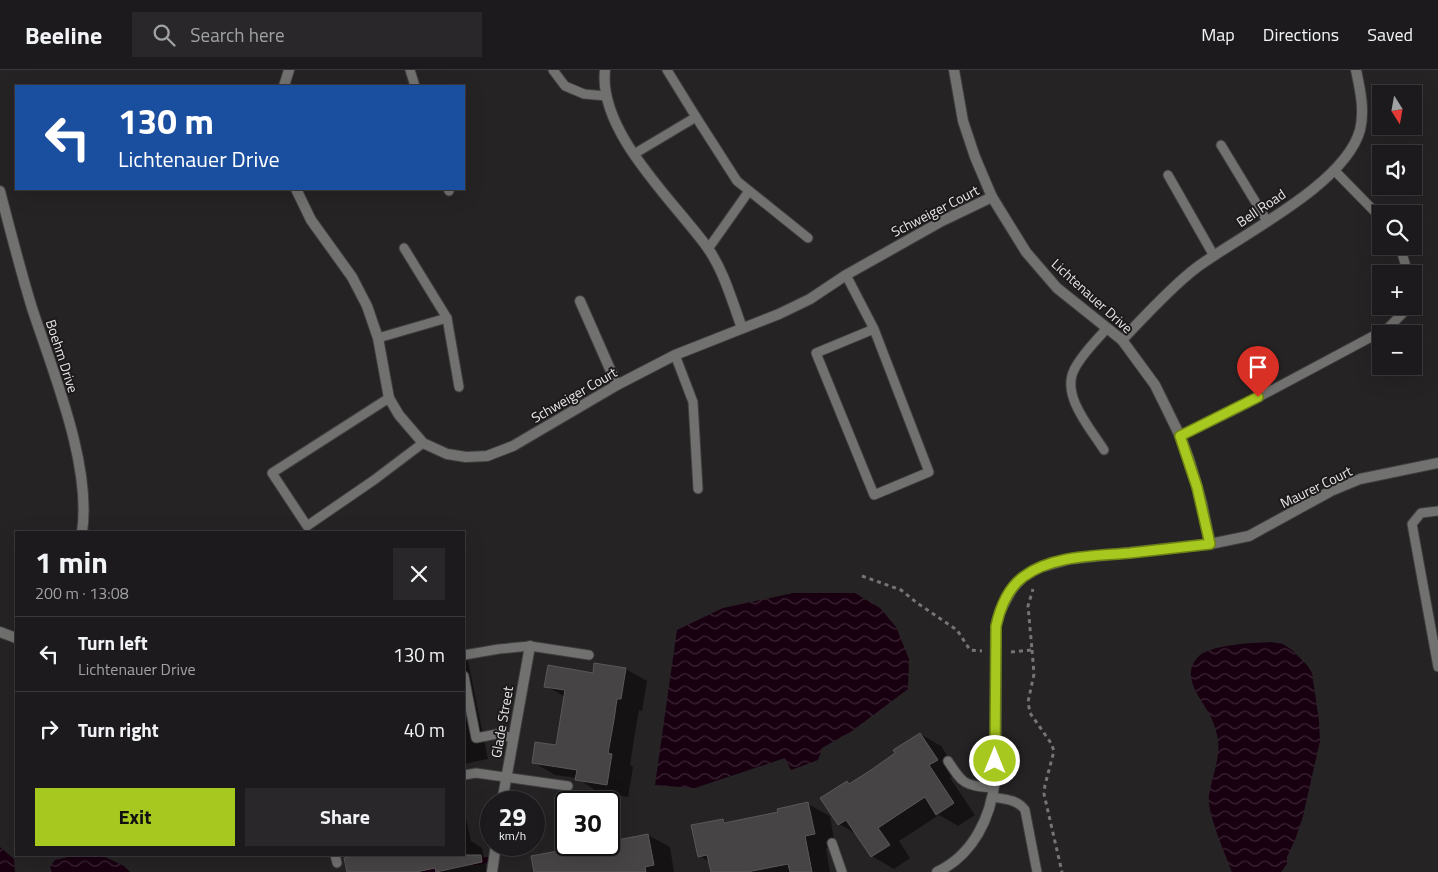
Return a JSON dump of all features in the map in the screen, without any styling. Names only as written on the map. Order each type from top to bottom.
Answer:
[{"type":"street","points":[[284,85],[289,70]]},
{"type":"street","points":[[605,70],[606,96],[613,120],[634,154],[708,249],[722,276],[742,328]]},
{"type":"street","name":"Lichtenauer Drive","points":[[954,70],[963,121],[975,157],[992,197],[1026,252],[1057,288],[1122,340],[1155,385],[1180,436],[1197,487],[1210,544]]},
{"type":"street","name":"Bell Road","points":[[1122,340],[1195,269],[1303,197],[1335,171],[1349,154],[1360,130],[1362,98],[1356,70]]},
{"type":"street","name":"Schweiger Court","points":[[296,190],[311,220],[352,277],[367,306],[378,338],[389,398],[399,415],[423,443],[447,454],[466,457],[487,456],[512,446],[674,355],[779,314],[810,299],[846,275],[942,220],[992,197]]},
{"type":"street","name":"Boehm Drive","points":[[0,191],[26,288],[78,454],[83,493],[82,531]]},
{"type":"street","points":[[580,300],[618,385]]},
{"type":"street","name":"Maurer Court","points":[[937,872],[950,866],[965,852],[977,837],[987,814],[995,779],[996,626],[1004,602],[1023,577],[1038,568],[1070,559],[1210,544],[1249,536],[1331,492],[1360,479],[1438,463]]},
{"type":"street","points":[[0,632],[15,638]]},
{"type":"street","name":"Glade Street","points":[[504,791],[530,646]]},
{"type":"street","points":[[492,872],[494,856]]},
{"type":"lane","points":[[410,70],[415,85]]},
{"type":"lane","points":[[553,70],[565,86],[584,94],[606,96]]},
{"type":"lane","points":[[667,70],[737,181],[808,238]]},
{"type":"lane","points":[[634,154],[696,117]]},
{"type":"lane","points":[[1221,145],[1267,221]]},
{"type":"lane","points":[[1335,171],[1372,209]]},
{"type":"lane","points":[[1168,175],[1214,256]]},
{"type":"lane","points":[[708,249],[749,191]]},
{"type":"lane","points":[[404,248],[447,318],[459,387]]},
{"type":"lane","points":[[846,275],[874,329],[929,472],[874,495],[816,353],[874,329]]},
{"type":"lane","points":[[1180,436],[1242,406],[1388,328],[1401,315]]},
{"type":"lane","points":[[378,338],[447,318]]},
{"type":"lane","points":[[1104,450],[1074,403],[1070,388],[1073,372],[1107,328]]},
{"type":"lane","points":[[674,355],[693,402],[698,490]]},
{"type":"lane","points":[[389,398],[272,473],[307,526],[374,480],[423,443]]},
{"type":"lane","points":[[1438,511],[1421,513],[1412,524],[1438,668]]},
{"type":"lane","points":[[465,655],[530,646],[590,655]]},
{"type":"lane","points":[[465,681],[476,738],[497,734],[513,738]]},
{"type":"lane","points":[[948,761],[960,780],[1021,805],[1025,810],[1037,872]]},
{"type":"lane","points":[[465,775],[476,773],[568,786]]},
{"type":"lane","points":[[832,843],[842,872]]},
{"type":"path","points":[[862,576],[901,590],[957,630],[970,650],[996,652],[1032,650]]},
{"type":"path","points":[[1035,583],[1028,606],[1034,674],[1028,702],[1030,713],[1054,751],[1044,785],[1044,794],[1062,872]]},
{"type":"water","points":[[793,593],[855,593],[880,608],[896,627],[909,659],[908,689],[852,731],[822,748],[818,760],[791,770],[785,758],[695,788],[655,785],[677,630],[723,608]]},
{"type":"water","points":[[1271,642],[1283,644],[1292,650],[1312,673],[1320,741],[1303,816],[1287,857],[1287,864],[1281,872],[1232,872],[1210,812],[1209,795],[1217,758],[1217,735],[1210,716],[1193,685],[1191,672],[1197,658],[1211,650],[1232,645]]},
{"type":"water","points":[[0,847],[14,859],[15,872],[0,872]]},
{"type":"water","points":[[72,856],[103,856],[124,866],[130,872],[52,872],[50,867],[55,860]]},
{"type":"building","points":[[594,663],[626,668],[621,699],[617,699],[608,753],[612,754],[607,785],[575,780],[577,770],[532,763],[535,742],[556,745],[565,690],[544,687],[548,665],[593,673]]},
{"type":"building","points":[[920,733],[938,760],[929,765],[954,803],[936,815],[925,797],[878,828],[890,845],[871,857],[846,820],[838,825],[820,798],[847,781],[849,784],[871,770],[895,753],[893,750]]},
{"type":"building","points":[[808,802],[815,834],[805,836],[812,872],[790,872],[788,864],[747,872],[711,872],[707,855],[698,857],[691,825],[723,819],[724,823],[778,812],[777,809]]},
{"type":"building","points":[[648,834],[654,865],[645,867],[646,872],[534,872],[531,856],[545,856],[545,853],[555,852],[555,856],[620,856],[620,839]]},
{"type":"building","points":[[480,855],[482,862],[436,872],[435,868],[416,872],[347,872],[344,858],[354,856]]},
{"type":"waterway","points":[[475,862],[488,860]]},
{"type":"waterway","points":[[425,872],[443,867]]},
{"type":"route","points":[[995,761],[996,626],[1000,611],[1012,589],[1023,577],[1038,568],[1052,563],[1070,559],[1210,544],[1202,504],[1180,436],[1258,397]]}]
